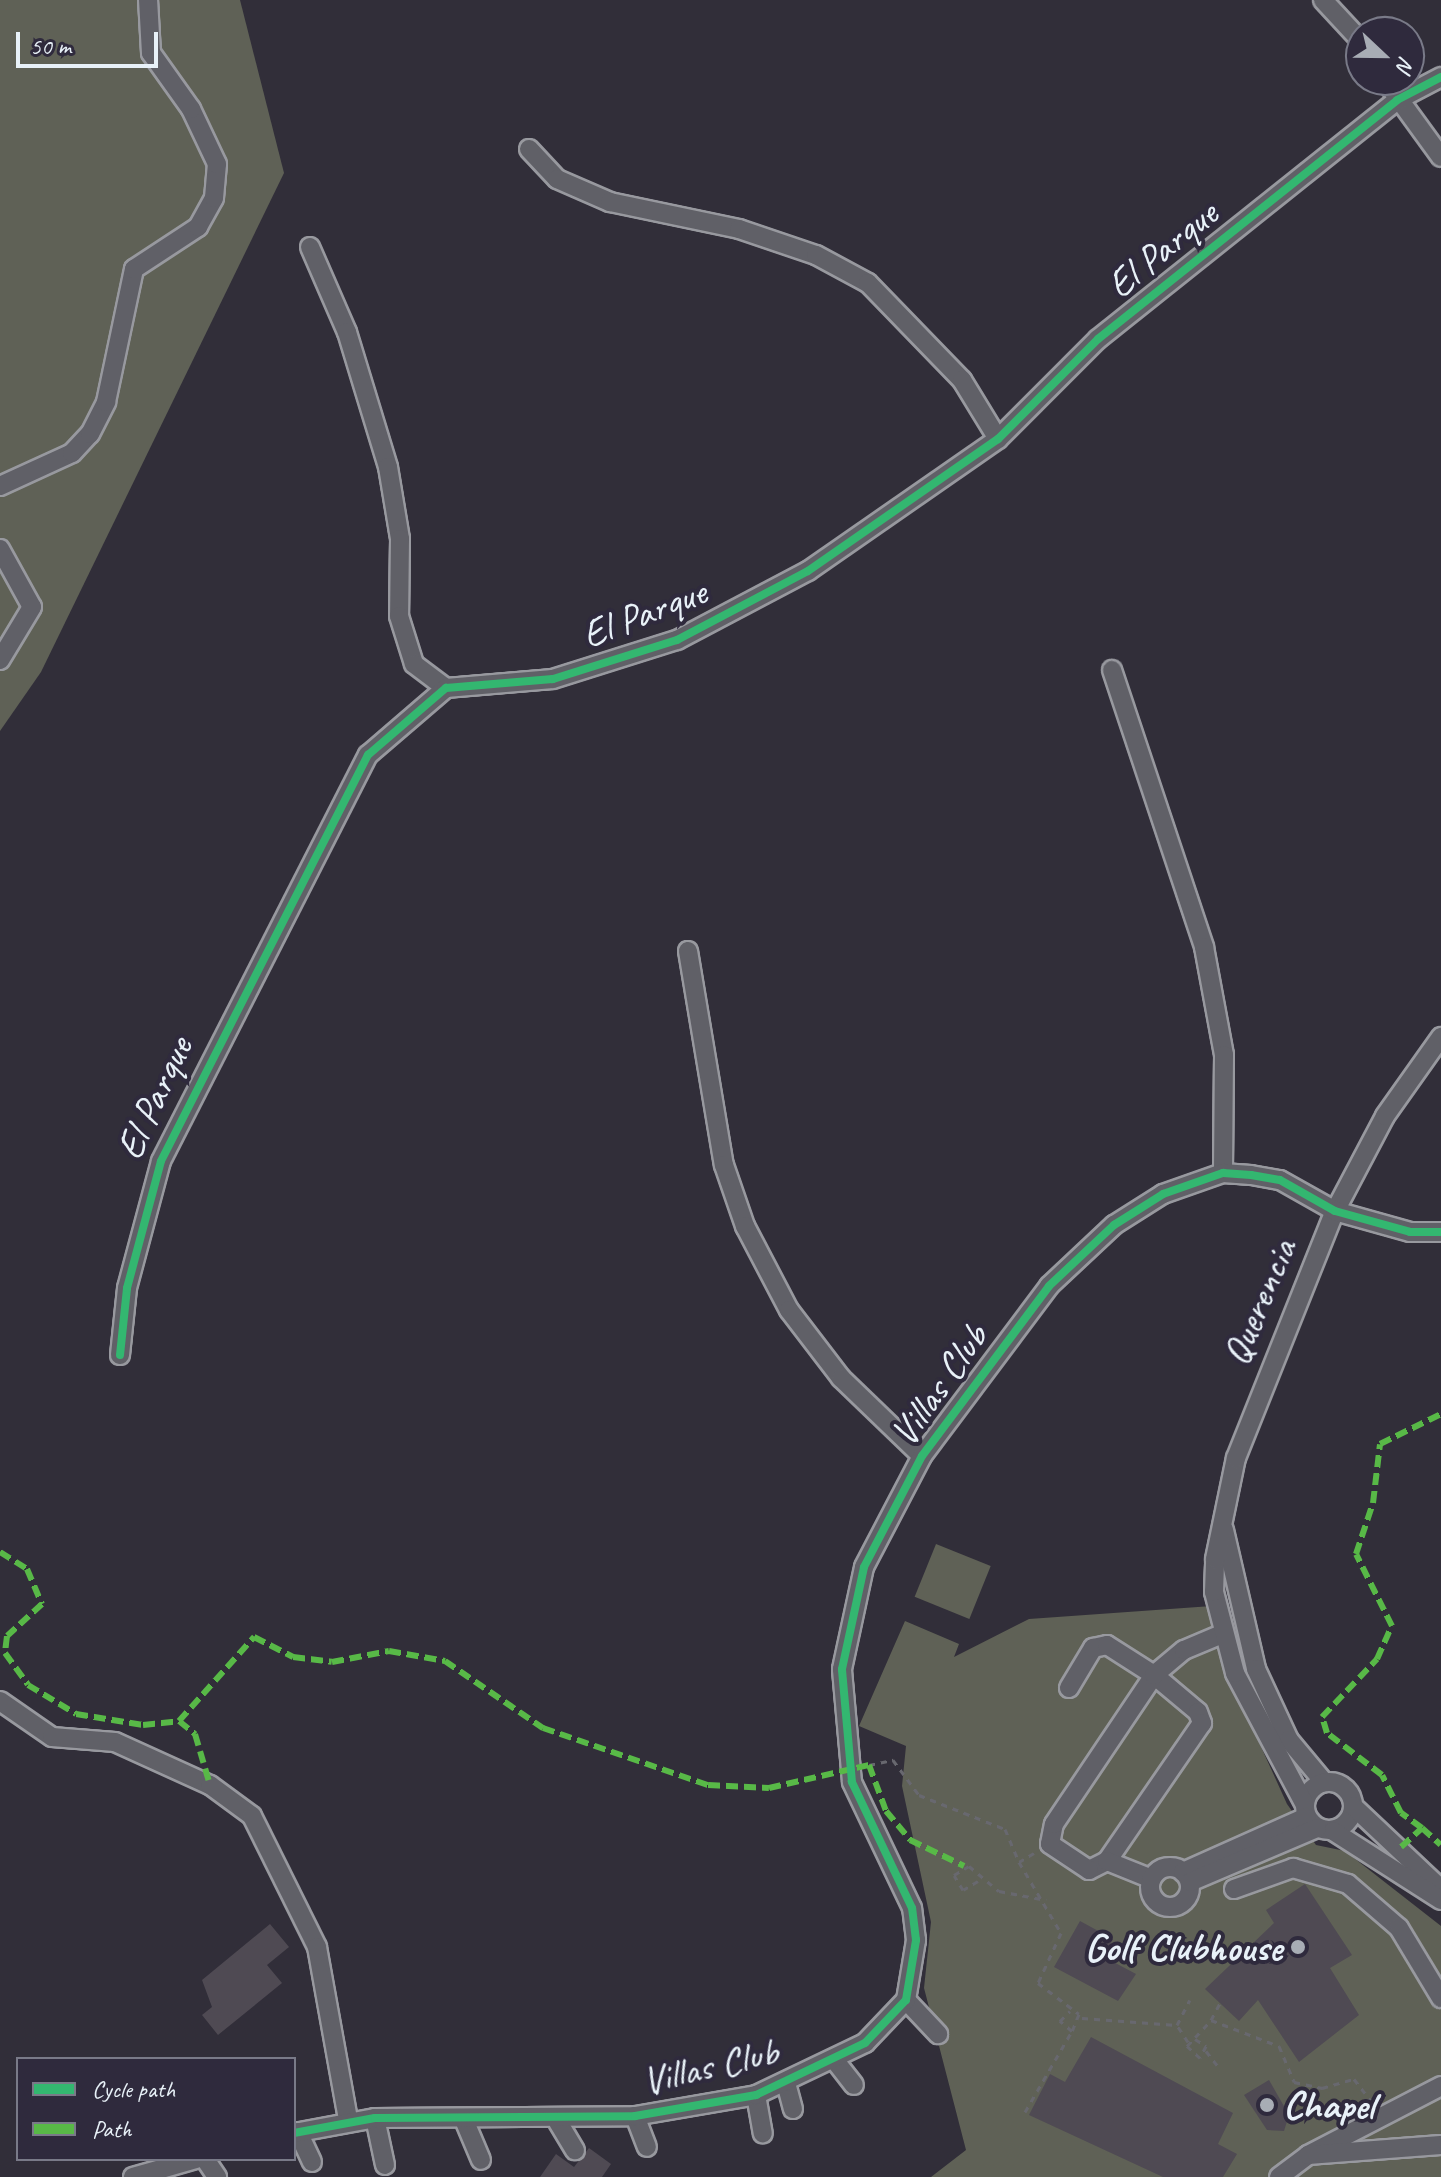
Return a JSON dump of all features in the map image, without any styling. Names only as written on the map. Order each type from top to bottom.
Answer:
[{"type":"street","points":[[0,486],[72,453],[90,434],[106,402],[134,269],[198,227],[214,198],[217,164],[191,109],[151,53],[148,0]]},
{"type":"street","points":[[1323,0],[1345,24]]},
{"type":"street","name":"El Parque","points":[[120,1355],[145,1210],[216,1048],[368,755],[446,688],[553,679],[677,640],[808,571],[998,439],[1098,339],[1397,100],[1441,77]]},
{"type":"street","points":[[1395,96],[1441,157]]},
{"type":"street","points":[[529,149],[557,179],[610,202],[739,229],[868,283],[962,380],[998,439]]},
{"type":"street","points":[[310,247],[347,332],[388,467],[406,640],[414,664],[446,688]]},
{"type":"street","points":[[0,549],[32,607],[22,634],[0,660]]},
{"type":"street","points":[[1112,670],[1204,947],[1224,1055],[1223,1173]]},
{"type":"street","points":[[688,951],[724,1165],[745,1226],[789,1310],[841,1378],[922,1456]]},
{"type":"street","name":"Querencia","points":[[1441,1037],[1385,1116],[1335,1211],[1255,1403],[1223,1523],[1214,1592],[1222,1634],[1254,1717],[1315,1820],[1441,1900]]},
{"type":"street","name":"Villas Club","points":[[296,2132],[348,2120],[375,2118],[558,2122],[635,2116],[756,2095],[836,2062],[906,2000],[916,1964],[912,1908],[852,1782],[846,1755],[847,1629],[864,1567],[922,1456],[1049,1286],[1114,1225],[1163,1194],[1223,1173],[1280,1180],[1335,1211],[1410,1232],[1441,1232]]},
{"type":"street","name":"Querencia","points":[[1223,1523],[1256,1669],[1289,1740],[1324,1782],[1347,1790],[1353,1806]]},
{"type":"street","points":[[1069,1688],[1099,1645],[1154,1675],[1198,1712],[1200,1732],[1107,1861],[1089,1870],[1050,1844],[1054,1824],[1154,1675],[1184,1650],[1222,1634]]},
{"type":"street","points":[[0,1701],[52,1737],[115,1742],[210,1785],[252,1816],[317,1947],[348,2120]]},
{"type":"street","points":[[1315,1820],[1324,1782]]},
{"type":"street","points":[[1152,1879],[1166,1868],[1186,1877],[1315,1820],[1347,1822],[1353,1806],[1441,1889]]},
{"type":"street","points":[[1107,1861],[1152,1879]]},
{"type":"street","points":[[1234,1889],[1293,1868],[1348,1884],[1399,1928],[1441,1998]]},
{"type":"street","points":[[1152,1879],[1153,1898],[1169,1907],[1186,1900],[1186,1877]]},
{"type":"street","points":[[906,2000],[938,2034]]},
{"type":"street","points":[[836,2062],[854,2085]]},
{"type":"street","points":[[786,2083],[793,2109]]},
{"type":"street","points":[[1279,2177],[1308,2155],[1441,2086]]},
{"type":"street","points":[[756,2095],[763,2133]]},
{"type":"street","points":[[635,2116],[647,2147]]},
{"type":"street","points":[[375,2118],[385,2165]]},
{"type":"street","points":[[465,2122],[481,2160]]},
{"type":"street","points":[[558,2122],[575,2150]]},
{"type":"street","points":[[296,2132],[312,2162]]},
{"type":"street","points":[[1308,2155],[1441,2145]]},
{"type":"street","points":[[133,2177],[189,2161]]},
{"type":"path","points":[[869,1765],[893,1760],[919,1795],[1005,1829],[1019,1862],[1046,1900],[1061,1933],[1038,1983],[1070,2011],[1080,2017],[1177,2025]]},
{"type":"path","points":[[1019,1862],[1050,1844]]},
{"type":"path","points":[[978,1881],[963,1890],[954,1875],[969,1866],[978,1881],[1046,1900]]},
{"type":"path","points":[[1177,2025],[1190,2000]]},
{"type":"path","points":[[1189,2043],[1211,2020],[1220,2003]]},
{"type":"path","points":[[1070,2011],[1060,2021],[1072,2031]]},
{"type":"path","points":[[1025,2112],[1080,2017]]},
{"type":"path","points":[[1211,2020],[1279,2046],[1303,2087],[1362,2084],[1380,2119]]},
{"type":"path","points":[[1177,2025],[1195,2058],[1206,2051]]},
{"type":"path","points":[[1195,2039],[1221,2070]]},
{"type":"shaded area","points":[[0,0],[240,0],[284,173],[41,672],[0,731]]},
{"type":"shaded area","points":[[936,1544],[991,1566],[969,1619],[915,1597]]},
{"type":"shaded area","points":[[1212,1606],[1223,1663],[1287,1804],[1316,1845],[1345,1851],[1441,1926],[1441,2177],[931,2177],[966,2150],[924,1988],[931,1922],[902,1786],[906,1746],[859,1726],[905,1621],[959,1644],[954,1657],[1029,1619]]},
{"type":"building","points":[[1305,1884],[1352,1955],[1330,1968],[1359,2015],[1299,2062],[1258,2000],[1239,2021],[1205,1989],[1274,1923],[1266,1910]]},
{"type":"building","points":[[1080,1921],[1113,1939],[1104,1957],[1136,1974],[1118,2001],[1054,1967]]},
{"type":"building","points":[[270,1924],[289,1947],[267,1965],[282,1983],[218,2035],[202,2015],[212,2007],[202,1980]]},
{"type":"building","points":[[1091,2037],[1233,2113],[1218,2144],[1237,2154],[1223,2177],[1163,2177],[1029,2115],[1050,2074],[1065,2082]]},
{"type":"building","name":"Chapel","points":[[1269,2080],[1289,2115],[1284,2131],[1267,2130],[1244,2095]]},
{"type":"building","points":[[589,2148],[611,2164],[602,2177],[540,2177],[556,2154],[574,2167]]},
{"type":"marked path","points":[[1422,1828],[1401,1813],[1382,1775],[1327,1733],[1322,1717],[1377,1659],[1392,1626],[1356,1554],[1373,1503],[1380,1444],[1441,1414]]},
{"type":"marked path","points":[[0,1552],[27,1569],[42,1604],[7,1636],[5,1653],[28,1685],[76,1714],[143,1725],[179,1721],[254,1637],[293,1657],[332,1662],[389,1651],[445,1661],[543,1728],[708,1785],[769,1788],[869,1765],[886,1811],[910,1840],[964,1866]]},
{"type":"marked path","points":[[179,1721],[195,1734],[210,1785]]},
{"type":"marked path","points":[[1401,1847],[1422,1828],[1441,1845]]},
{"type":"cycle path","points":[[120,1355],[127,1288],[161,1161],[368,755],[446,688],[553,679],[677,640],[808,571],[998,439],[1098,339],[1397,100],[1441,77]]},
{"type":"cycle path","points":[[296,2133],[375,2118],[635,2116],[756,2095],[865,2043],[906,2000],[916,1940],[912,1908],[852,1782],[842,1669],[864,1567],[922,1456],[1049,1286],[1114,1225],[1163,1194],[1223,1173],[1251,1175],[1280,1180],[1335,1211],[1410,1232],[1441,1232]]},
{"type":"place","name":"Golf Clubhouse","points":[[1298,1947]]},
{"type":"place","name":"Chapel","points":[[1267,2105]]}]
